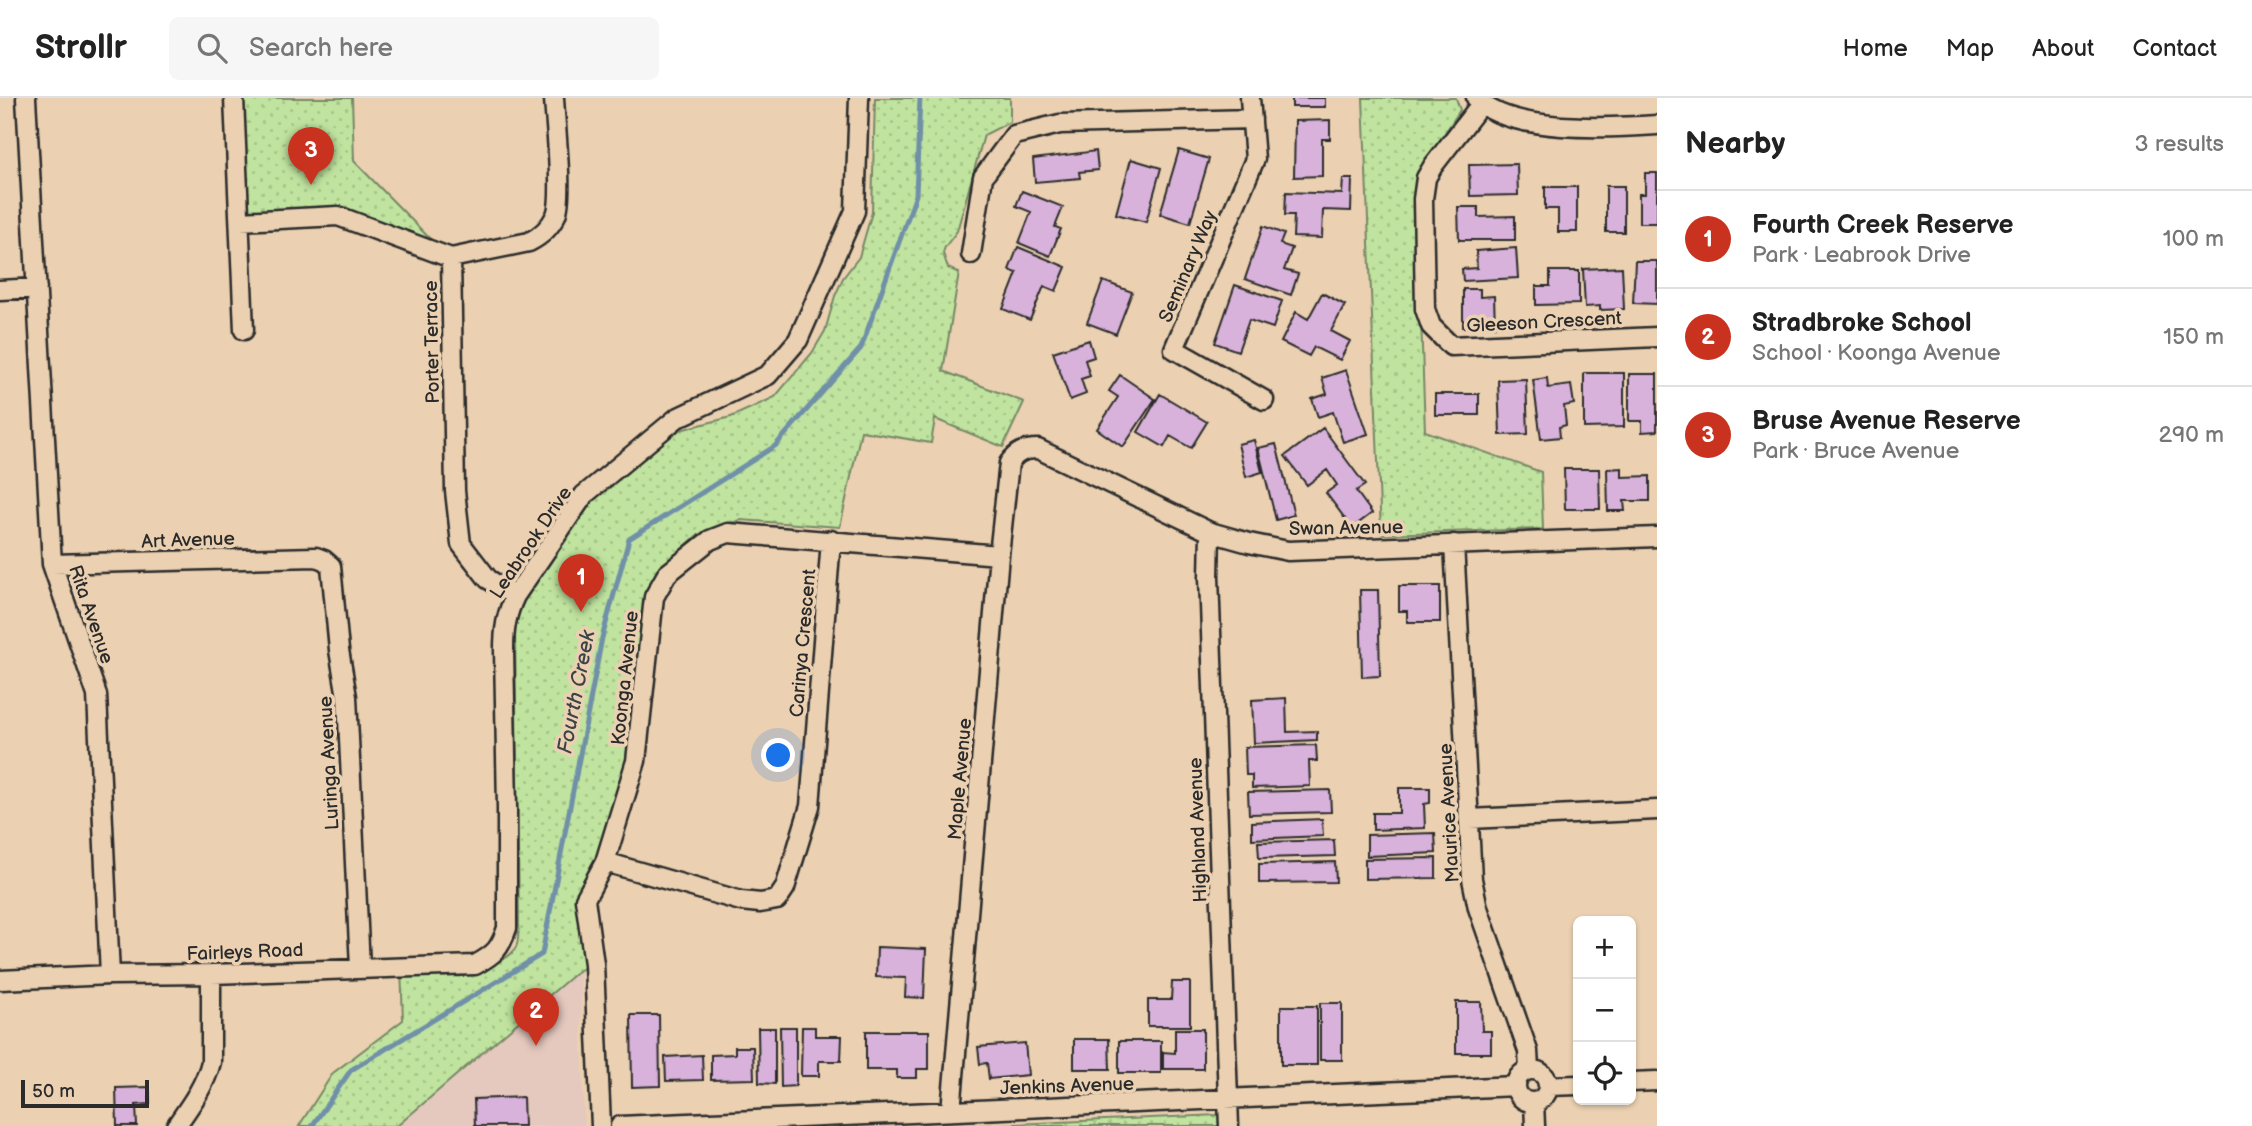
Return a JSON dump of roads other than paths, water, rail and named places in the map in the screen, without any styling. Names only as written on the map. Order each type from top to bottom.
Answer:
[{"type":"street","name":"Rita Avenue","points":[[26,98],[52,564],[97,695],[110,975]]},
{"type":"street","points":[[234,98],[244,330]]},
{"type":"street","name":"Porter Terrace","points":[[514,596],[488,579],[461,544],[455,491],[451,258],[529,242],[550,226],[557,213],[559,195],[554,98]]},
{"type":"street","name":"Leabrook Drive","points":[[489,957],[500,947],[507,928],[504,628],[507,612],[514,596],[584,495],[677,418],[768,375],[797,340],[855,211],[859,98]]},
{"type":"street","name":"Seminary Way","points":[[1250,98],[1255,159],[1174,349],[1264,400]]},
{"type":"street","points":[[1478,101],[1505,116],[1576,127],[1657,125]]},
{"type":"street","name":"Gleeson Crescent","points":[[1478,101],[1426,178],[1423,199],[1425,309],[1431,326],[1451,346],[1657,337]]},
{"type":"street","points":[[971,254],[983,177],[1014,135],[1060,124],[1252,119]]},
{"type":"street","points":[[240,221],[338,216],[451,258]]},
{"type":"street","points":[[0,289],[37,288]]},
{"type":"street","name":"Swan Avenue","points":[[1016,453],[1038,449],[1210,532],[1288,551],[1657,537]]},
{"type":"street","name":"Maple Avenue","points":[[951,1111],[999,555],[1009,463],[1016,453]]},
{"type":"street","name":"Highland Avenue","points":[[1210,532],[1209,577],[1229,1126]]},
{"type":"street","name":"Koonga Avenue","points":[[601,1126],[594,964],[585,899],[605,862],[636,761],[654,597],[667,574],[710,540],[728,533],[999,555]]},
{"type":"street","name":"Carinya Crescent","points":[[605,862],[741,901],[760,903],[777,900],[785,888],[810,806],[831,540]]},
{"type":"street","name":"Maurice Avenue","points":[[1454,544],[1472,879],[1478,908],[1528,1051],[1529,1070]]},
{"type":"street","name":"Art Avenue","points":[[52,564],[316,556],[324,559]]},
{"type":"street","name":"Luringa Avenue","points":[[324,559],[331,566],[339,650],[347,697],[360,967]]},
{"type":"street","points":[[1469,819],[1657,810]]},
{"type":"street","name":"Fairleys Road","points":[[0,980],[475,965],[489,957]]},
{"type":"street","points":[[176,1126],[198,1094],[211,1062],[211,974]]},
{"type":"street","points":[[1529,1070],[1544,1075],[1548,1086],[1542,1099],[1534,1102],[1519,1095],[1516,1086],[1518,1079],[1529,1070]]},
{"type":"street","points":[[1636,1082],[1657,1081]]},
{"type":"street","points":[[1548,1086],[1573,1084]]},
{"type":"street","name":"Jenkins Avenue","points":[[620,1126],[930,1119],[951,1111],[1516,1086]]},
{"type":"street","points":[[1534,1102],[1535,1126]]},
{"type":"waterway","name":"Fourth Creek","points":[[312,1126],[351,1070],[542,954],[602,638],[629,539],[775,446],[861,348],[916,195],[920,98]]},
{"type":"place","name":"Bruse Avenue Reserve","points":[[311,185]]},
{"type":"place","name":"Fourth Creek Reserve","points":[[581,612]]},
{"type":"place","name":"Stradbroke School","points":[[536,1046]]}]
